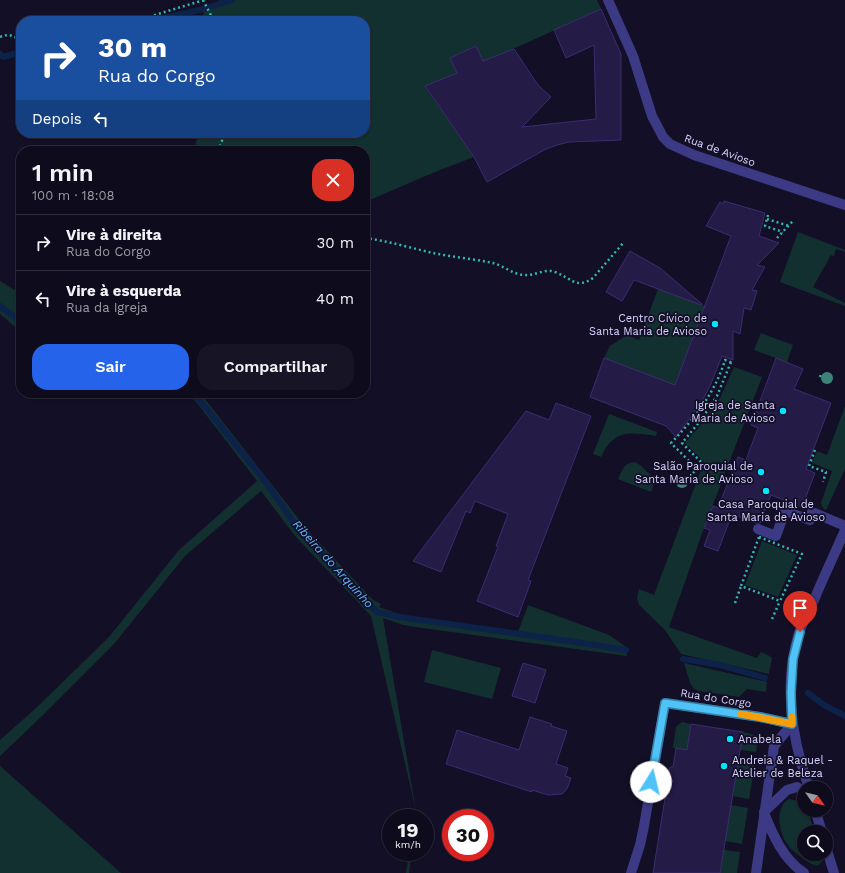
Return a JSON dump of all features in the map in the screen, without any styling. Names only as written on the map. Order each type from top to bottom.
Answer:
[{"type":"street","name":"Rua de Avioso","points":[[608,0],[634,56],[652,116],[663,137],[670,144],[694,155],[845,205]]},
{"type":"street","points":[[758,529],[776,536],[785,511],[810,520],[812,512],[845,526]]},
{"type":"street","points":[[806,781],[792,724],[791,693],[793,659],[800,632],[845,530]]},
{"type":"street","name":"Rua do Corgo","points":[[631,873],[640,845],[644,826],[665,703],[760,717],[792,724]]},
{"type":"street","points":[[756,873],[774,746],[792,724]]},
{"type":"street","points":[[764,812],[787,790],[797,787]]},
{"type":"street","points":[[764,812],[776,841],[798,872]]},
{"type":"street","points":[[830,861],[834,873]]},
{"type":"path","points":[[151,16],[203,0],[211,16]]},
{"type":"path","points":[[0,37],[6,35],[16,37]]},
{"type":"path","points":[[768,215],[765,226],[783,232]]},
{"type":"path","points":[[767,219],[789,226]]},
{"type":"path","points":[[777,238],[793,221]]},
{"type":"path","points":[[370,239],[497,264],[525,275],[547,271],[555,272],[564,278],[580,284],[587,283],[593,278],[624,242]]},
{"type":"path","points":[[693,473],[702,462],[682,443],[717,396],[732,362],[725,360],[718,378],[706,401],[671,443],[696,468]]},
{"type":"path","points":[[815,450],[809,466],[826,472],[823,482]]},
{"type":"path","points":[[735,603],[759,537],[802,554],[772,619]]},
{"type":"path","points":[[741,586],[780,601]]},
{"type":"green space","points":[[220,0],[597,0],[601,9],[483,61],[476,46],[450,58],[457,73],[425,87],[474,157],[370,200],[370,146],[195,146],[197,138],[370,138],[370,16],[203,16],[204,9]]},
{"type":"green space","points":[[798,232],[845,250],[845,252],[836,249],[834,256],[831,255],[813,287],[845,303],[845,306],[780,282]]},
{"type":"green space","points":[[0,281],[16,291],[16,328],[0,314]]},
{"type":"green space","points":[[658,289],[705,306],[675,385],[604,358],[610,346],[627,335],[639,340]]},
{"type":"green space","points":[[761,333],[793,345],[787,362],[754,350]]},
{"type":"green space","points":[[734,367],[762,377],[704,528],[669,627],[757,658],[761,652],[768,655],[772,658],[769,674],[681,654],[665,630],[639,605],[637,598],[639,589],[654,595],[704,462],[685,443],[704,421],[720,398]]},
{"type":"green space","points":[[192,398],[205,399],[305,527],[372,599],[381,604],[379,607],[405,616],[518,632],[528,605],[609,635],[625,646],[627,656],[415,627],[403,625],[383,618],[416,809],[371,616],[295,536],[261,491],[185,556],[114,644],[0,756],[0,740],[35,709],[109,637],[179,550],[257,481]]},
{"type":"green space","points":[[845,406],[845,469],[826,510],[823,508],[821,503],[832,471],[812,463],[817,451],[827,455]]},
{"type":"green space","points":[[609,414],[657,432],[656,436],[623,434],[611,441],[601,457],[593,454]]},
{"type":"green space","points":[[635,462],[654,478],[651,492],[618,479],[626,465]]},
{"type":"green space","points":[[762,541],[797,555],[778,597],[745,585]]},
{"type":"green space","points":[[432,650],[501,668],[492,699],[424,682]]},
{"type":"green space","points":[[684,663],[767,682],[766,692],[747,689],[739,697],[694,689],[690,683]]},
{"type":"green space","points":[[682,722],[691,724],[687,750],[673,748],[676,727]]},
{"type":"green space","points":[[743,732],[758,736],[756,752],[740,750]]},
{"type":"green space","points":[[738,759],[755,762],[749,799],[733,796]]},
{"type":"green space","points":[[0,766],[121,873],[0,873]]},
{"type":"green space","points":[[789,799],[797,801],[797,817],[810,817],[812,825],[797,825],[797,853],[788,845],[780,828],[780,814],[784,803]]},
{"type":"green space","points":[[731,805],[748,808],[742,844],[725,841]]},
{"type":"green space","points":[[724,850],[740,852],[737,873],[720,873]]},
{"type":"green space","points":[[408,861],[411,861],[409,873],[406,873]]},
{"type":"green space","points":[[807,861],[822,861],[819,865],[813,865]]},
{"type":"building","points":[[601,9],[621,54],[621,140],[569,142],[557,145],[546,149],[487,182],[474,157],[425,86],[457,73],[450,58],[476,46],[483,61],[514,49],[538,85],[551,97],[522,127],[596,119],[594,45],[566,58],[554,30]]},
{"type":"building","name":"Centro Cívico de Santa Maria de Avioso","points":[[724,201],[765,213],[759,236],[779,243],[757,265],[765,267],[752,290],[757,291],[751,310],[744,308],[740,334],[733,331],[733,360],[722,356],[710,386],[701,403],[676,437],[666,426],[590,397],[604,358],[675,385],[731,236],[706,226],[720,202],[723,204]]},
{"type":"building","points":[[630,251],[660,268],[702,304],[701,305],[634,280],[622,301],[606,292]]},
{"type":"building","points":[[776,358],[803,369],[794,389],[831,403],[806,469],[815,473],[802,507],[771,495],[760,523],[756,523],[732,514],[718,551],[704,546],[710,530],[704,528],[713,506],[718,508],[738,457],[746,460],[758,428],[751,425]]},
{"type":"building","points":[[556,403],[591,416],[528,580],[531,581],[518,617],[477,601],[498,547],[496,546],[508,514],[475,501],[470,513],[466,511],[441,572],[413,561],[526,411],[549,420]]},
{"type":"building","points":[[523,663],[546,670],[535,703],[512,696]]},
{"type":"building","points":[[530,717],[552,724],[551,726],[567,731],[556,764],[568,768],[565,776],[571,778],[567,789],[562,794],[548,795],[532,790],[532,792],[446,764],[457,730],[519,750]]},
{"type":"building","points":[[691,724],[743,732],[720,873],[653,873],[670,767],[673,767],[676,748],[687,750]]},
{"type":"waterway","points":[[173,16],[204,9],[232,0]]},
{"type":"waterway","points":[[0,54],[3,57],[16,53]]},
{"type":"waterway","name":"Ribeira do Arquinho","points":[[0,306],[16,318]]},
{"type":"waterway","name":"Ribeira do Arquinho","points":[[198,398],[265,481],[301,533],[377,612],[400,617],[626,650]]},
{"type":"waterway","name":"Ribeira do Arquinho","points":[[683,659],[720,665],[765,678]]},
{"type":"waterway","name":"Ribeira do Arquinho","points":[[808,693],[824,705],[845,716]]},
{"type":"slow traffic","points":[[741,714],[792,724],[792,717]]},
{"type":"place","name":"Centro Cívico de Santa Maria de Avioso","points":[[715,324]]},
{"type":"place","name":"Igreja de Santa Maria de Avioso","points":[[783,411]]},
{"type":"place","name":"Salão Paroquial de Santa Maria de Avioso","points":[[761,472]]},
{"type":"place","name":"Casa Paroquial de Santa Maria de Avioso","points":[[766,491]]},
{"type":"place","name":"Anabela","points":[[730,739]]},
{"type":"place","name":"Andreia & Raquel - Atelier de Beleza","points":[[724,766]]},
{"type":"route","points":[[651,782],[665,703],[760,717],[792,724],[791,693],[793,659],[800,632]]}]
